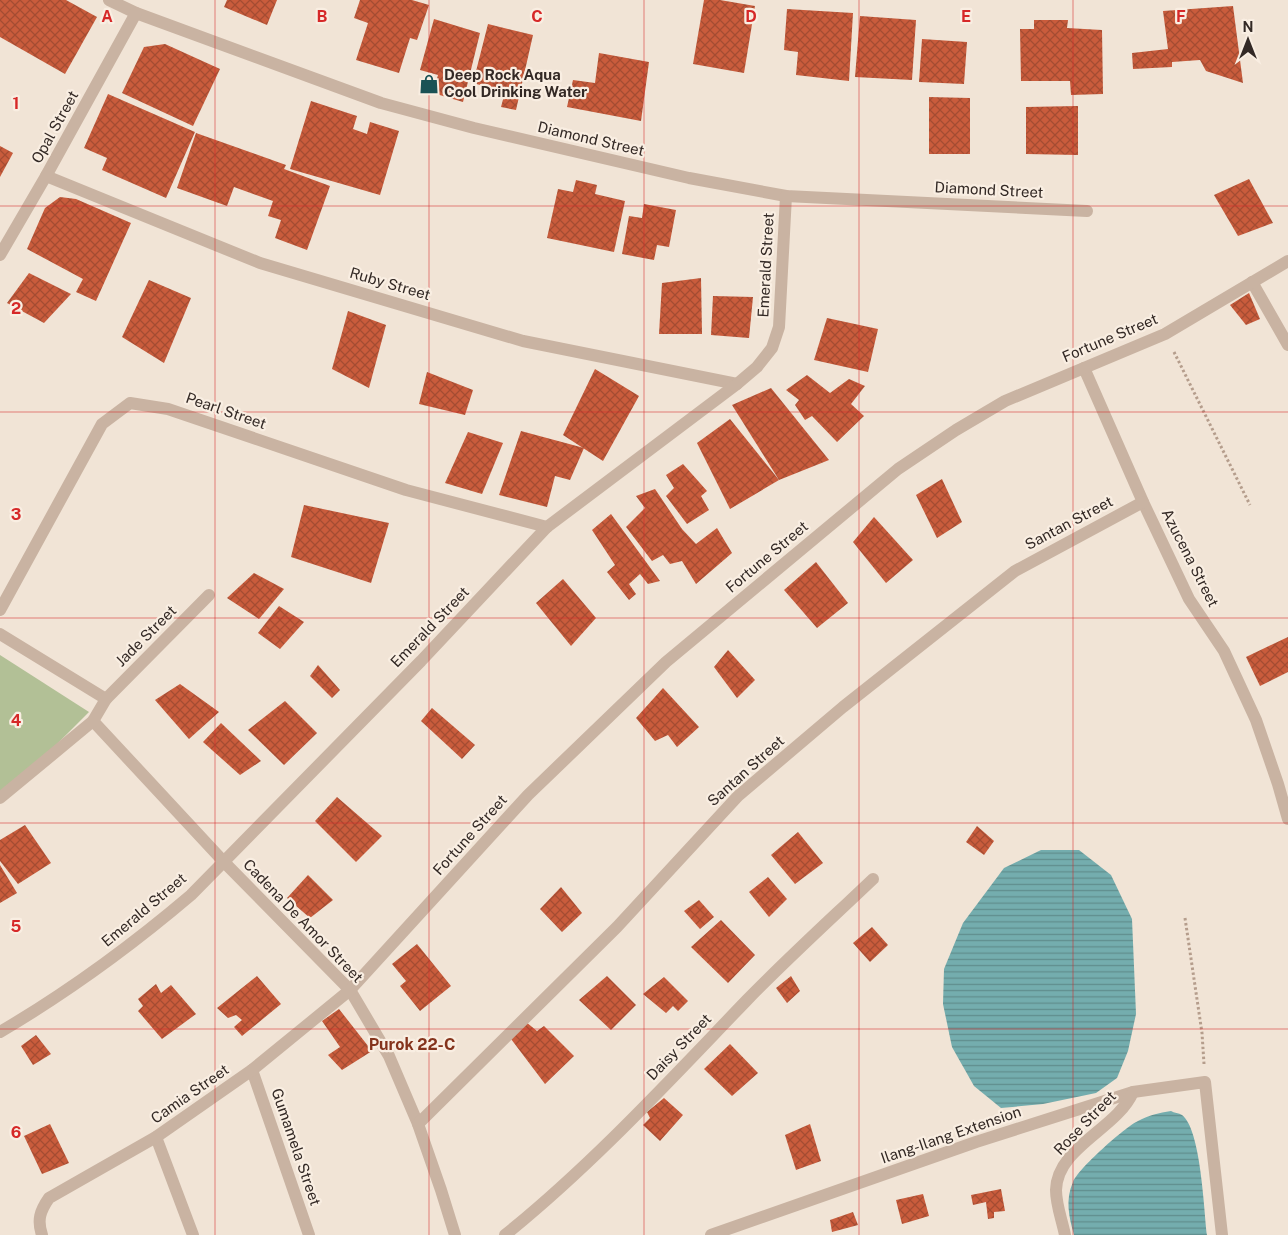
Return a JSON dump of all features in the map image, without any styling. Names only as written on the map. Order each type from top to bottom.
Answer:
[{"type":"street","name":"Diamond Street","points":[[109,0],[136,13],[381,103],[474,128],[670,174],[786,196],[1087,211]]},
{"type":"street","name":"Opal Street","points":[[0,255],[136,13]]},
{"type":"street","name":"Ruby Street","points":[[46,176],[260,263],[523,340],[737,384]]},
{"type":"street","name":"Emerald Street","points":[[0,1032],[42,1008],[98,969],[176,907],[224,862],[420,661],[547,527],[757,367],[772,348],[779,327],[786,196]]},
{"type":"street","name":"Fortune Street","points":[[350,990],[528,794],[666,662],[898,469],[956,430],[1005,401],[1164,334],[1288,261]]},
{"type":"street","points":[[1252,282],[1288,345]]},
{"type":"street","name":"Azucena Street","points":[[1084,368],[1143,502],[1189,599],[1224,651],[1256,720],[1283,782],[1288,819]]},
{"type":"street","name":"Pearl Street","points":[[0,610],[102,424],[130,402],[168,409],[406,490],[547,527]]},
{"type":"street","name":"Santan Street","points":[[418,1124],[617,927],[738,796],[843,707],[1015,571],[1143,502]]},
{"type":"street","name":"Jade Street","points":[[0,798],[92,721],[106,699],[209,596]]},
{"type":"street","points":[[0,634],[106,699]]},
{"type":"street","name":"Cadena De Amor Street","points":[[92,721],[224,862],[350,990],[389,1056],[418,1124],[442,1190],[455,1235]]},
{"type":"street","name":"Daisy Street","points":[[505,1235],[578,1172],[679,1072],[748,998],[873,879]]},
{"type":"street","name":"Camia Street","points":[[42,1235],[39,1225],[40,1211],[48,1198],[156,1137],[252,1070],[350,990]]},
{"type":"street","name":"Gumamela Street","points":[[252,1070],[309,1235]]},
{"type":"street","points":[[1205,1082],[1222,1235]]},
{"type":"street","name":"Ilang-Ilang Extension","points":[[711,1235],[976,1142],[1133,1092],[1205,1082]]},
{"type":"street","name":"Rose Street","points":[[1065,1235],[1057,1201],[1056,1188],[1058,1177],[1066,1162],[1079,1148],[1123,1110],[1133,1092]]},
{"type":"street","points":[[156,1137],[193,1235]]},
{"type":"path","points":[[1164,334],[1250,505]]},
{"type":"path","points":[[1185,918],[1202,1033],[1205,1082]]},
{"type":"green space","points":[[0,655],[89,712],[52,749],[0,792]]},
{"type":"water","points":[[1041,850],[1079,850],[1111,875],[1132,919],[1136,1014],[1128,1051],[1117,1078],[1096,1093],[1043,1104],[1001,1108],[974,1086],[952,1047],[943,1004],[944,969],[963,923],[1004,868]]},
{"type":"water","points":[[1171,1111],[1182,1115],[1194,1136],[1207,1235],[1074,1235],[1068,1202],[1073,1182],[1083,1168],[1102,1149],[1132,1125],[1158,1113]]},
{"type":"building","points":[[0,0],[66,0],[97,17],[65,74],[0,37]]},
{"type":"building","points":[[227,0],[277,0],[267,25],[224,7]]},
{"type":"building","points":[[360,0],[412,0],[429,5],[417,40],[410,38],[399,73],[356,60],[368,23],[354,18]]},
{"type":"building","points":[[704,0],[720,0],[755,6],[744,73],[693,64]]},
{"type":"building","points":[[1233,6],[1243,83],[1206,71],[1200,60],[1172,62],[1172,67],[1133,69],[1132,53],[1168,49],[1163,11]]},
{"type":"building","points":[[787,9],[853,13],[849,81],[796,75],[798,52],[784,50]]},
{"type":"building","points":[[860,16],[916,20],[912,80],[855,77]]},
{"type":"building","points":[[434,19],[480,33],[463,102],[433,93],[438,75],[420,70]]},
{"type":"building","points":[[1034,20],[1068,20],[1067,28],[1102,30],[1103,94],[1071,95],[1070,81],[1021,81],[1020,29],[1034,29]]},
{"type":"building","points":[[488,24],[533,35],[516,110],[501,107],[505,92],[473,83]]},
{"type":"building","points":[[922,39],[967,42],[964,84],[919,82]]},
{"type":"building","points":[[165,44],[220,69],[193,126],[122,93],[144,47]]},
{"type":"building","points":[[599,53],[649,62],[641,121],[567,107],[573,80],[595,83]]},
{"type":"building","points":[[108,94],[195,132],[166,198],[102,170],[107,158],[84,148]]},
{"type":"building","points":[[929,97],[970,98],[970,154],[929,154]]},
{"type":"building","points":[[311,101],[357,116],[353,129],[367,134],[370,122],[399,131],[380,195],[290,169]]},
{"type":"building","points":[[1078,106],[1078,155],[1026,154],[1026,107]]},
{"type":"building","points":[[196,133],[286,165],[284,169],[330,186],[307,250],[275,238],[281,220],[268,216],[273,201],[234,187],[227,206],[177,188]]},
{"type":"building","points":[[0,146],[13,153],[0,177]]},
{"type":"building","points":[[1249,179],[1273,223],[1238,236],[1214,195]]},
{"type":"building","points":[[576,180],[597,185],[595,194],[625,201],[614,252],[547,238],[558,189],[573,192]]},
{"type":"building","points":[[60,197],[76,199],[131,223],[96,301],[76,292],[83,279],[27,249],[45,208]]},
{"type":"building","points":[[644,204],[676,210],[669,247],[657,245],[654,260],[622,254],[629,216],[642,218]]},
{"type":"building","points":[[29,273],[71,294],[44,323],[7,303]]},
{"type":"building","points":[[701,278],[702,334],[659,334],[662,283]]},
{"type":"building","points":[[149,280],[191,298],[164,363],[122,337]]},
{"type":"building","points":[[1249,293],[1260,319],[1246,325],[1230,305]]},
{"type":"building","points":[[713,296],[753,297],[749,338],[711,335]]},
{"type":"building","points":[[348,311],[386,325],[369,388],[332,369]]},
{"type":"building","points":[[827,318],[878,329],[868,372],[814,360]]},
{"type":"building","points":[[595,369],[639,396],[603,461],[563,435]]},
{"type":"building","points":[[427,372],[473,390],[465,415],[419,404]]},
{"type":"building","points":[[807,375],[830,393],[849,379],[865,386],[851,404],[864,416],[837,442],[812,416],[805,420],[795,405],[799,400],[786,390]]},
{"type":"building","points":[[771,388],[829,460],[779,480],[732,405]]},
{"type":"building","points":[[730,419],[779,480],[730,509],[697,443]]},
{"type":"building","points":[[521,431],[584,448],[570,480],[555,476],[547,507],[499,495]]},
{"type":"building","points":[[468,432],[503,443],[482,494],[445,483]]},
{"type":"building","points":[[683,464],[707,491],[701,496],[709,510],[687,524],[666,496],[674,488],[666,475]]},
{"type":"building","points":[[942,479],[962,522],[937,538],[916,495]]},
{"type":"building","points":[[655,489],[682,529],[696,544],[717,528],[732,553],[696,584],[682,561],[670,564],[663,555],[652,561],[626,527],[645,508],[636,496]]},
{"type":"building","points":[[304,505],[389,523],[371,583],[291,557]]},
{"type":"building","points":[[611,514],[660,581],[648,584],[640,574],[629,584],[636,594],[629,600],[607,572],[615,565],[592,530]]},
{"type":"building","points":[[874,517],[913,560],[886,583],[853,542]]},
{"type":"building","points":[[816,562],[848,603],[817,628],[784,590]]},
{"type":"building","points":[[254,573],[284,589],[259,619],[227,598]]},
{"type":"building","points":[[563,579],[596,618],[571,646],[536,603]]},
{"type":"building","points":[[279,606],[304,622],[280,649],[258,633]]},
{"type":"building","points":[[1288,637],[1288,672],[1260,686],[1246,657]]},
{"type":"building","points":[[728,650],[755,680],[737,698],[714,667]]},
{"type":"building","points":[[318,665],[340,690],[332,698],[310,676]]},
{"type":"building","points":[[180,684],[219,712],[189,739],[155,700]]},
{"type":"building","points":[[663,688],[699,727],[677,747],[668,735],[655,741],[636,718]]},
{"type":"building","points":[[285,701],[317,733],[284,765],[248,730]]},
{"type":"building","points":[[432,708],[475,745],[462,759],[421,721]]},
{"type":"building","points":[[221,723],[261,761],[240,775],[203,742]]},
{"type":"building","points":[[337,797],[382,836],[356,862],[315,821]]},
{"type":"building","points":[[25,825],[51,863],[18,884],[0,861],[0,840]]},
{"type":"building","points":[[977,826],[994,841],[984,855],[966,842]]},
{"type":"building","points":[[798,832],[823,863],[795,884],[771,855]]},
{"type":"building","points":[[0,865],[17,893],[0,903]]},
{"type":"building","points":[[308,875],[333,900],[310,918],[287,898]]},
{"type":"building","points":[[768,877],[787,899],[769,917],[749,892]]},
{"type":"building","points":[[561,887],[582,913],[562,932],[540,909]]},
{"type":"building","points":[[699,900],[714,917],[700,929],[684,911]]},
{"type":"building","points":[[721,920],[755,955],[728,983],[691,947]]},
{"type":"building","points":[[872,927],[888,945],[870,962],[853,943]]},
{"type":"building","points":[[417,944],[451,986],[420,1011],[400,986],[406,981],[392,964]]},
{"type":"building","points":[[257,976],[281,1004],[242,1036],[234,1027],[242,1020],[236,1015],[228,1018],[217,1008]]},
{"type":"building","points":[[607,976],[636,1005],[611,1030],[579,1000]]},
{"type":"building","points":[[791,976],[800,991],[787,1003],[776,988]]},
{"type":"building","points":[[664,977],[688,1001],[678,1011],[673,1006],[666,1013],[643,994]]},
{"type":"building","points":[[156,984],[161,993],[171,985],[196,1014],[162,1039],[138,1011],[143,1006],[138,999]]},
{"type":"building","points":[[339,1009],[372,1051],[342,1070],[328,1055],[340,1047],[322,1021]]},
{"type":"building","points":[[526,1022],[537,1031],[544,1026],[574,1056],[545,1084],[511,1039]]},
{"type":"building","points":[[36,1035],[51,1054],[33,1065],[21,1046]]},
{"type":"building","points":[[730,1044],[758,1073],[732,1096],[704,1069]]},
{"type":"building","points":[[664,1098],[683,1115],[660,1141],[643,1125],[650,1118],[647,1112]]},
{"type":"building","points":[[50,1124],[69,1163],[42,1174],[24,1136]]},
{"type":"building","points":[[810,1124],[821,1161],[796,1170],[785,1135]]},
{"type":"building","points":[[1001,1189],[1005,1211],[994,1212],[994,1218],[988,1219],[986,1202],[973,1205],[971,1195]]},
{"type":"building","points":[[923,1194],[929,1216],[902,1224],[896,1200]]},
{"type":"building","points":[[853,1212],[858,1225],[832,1232],[830,1220]]},
{"type":"place","name":"Deep Rock Aqua Cool Drinking Water","points":[[429,84]]},
{"type":"district","name":"Purok 22-C","points":[[412,1044]]}]
